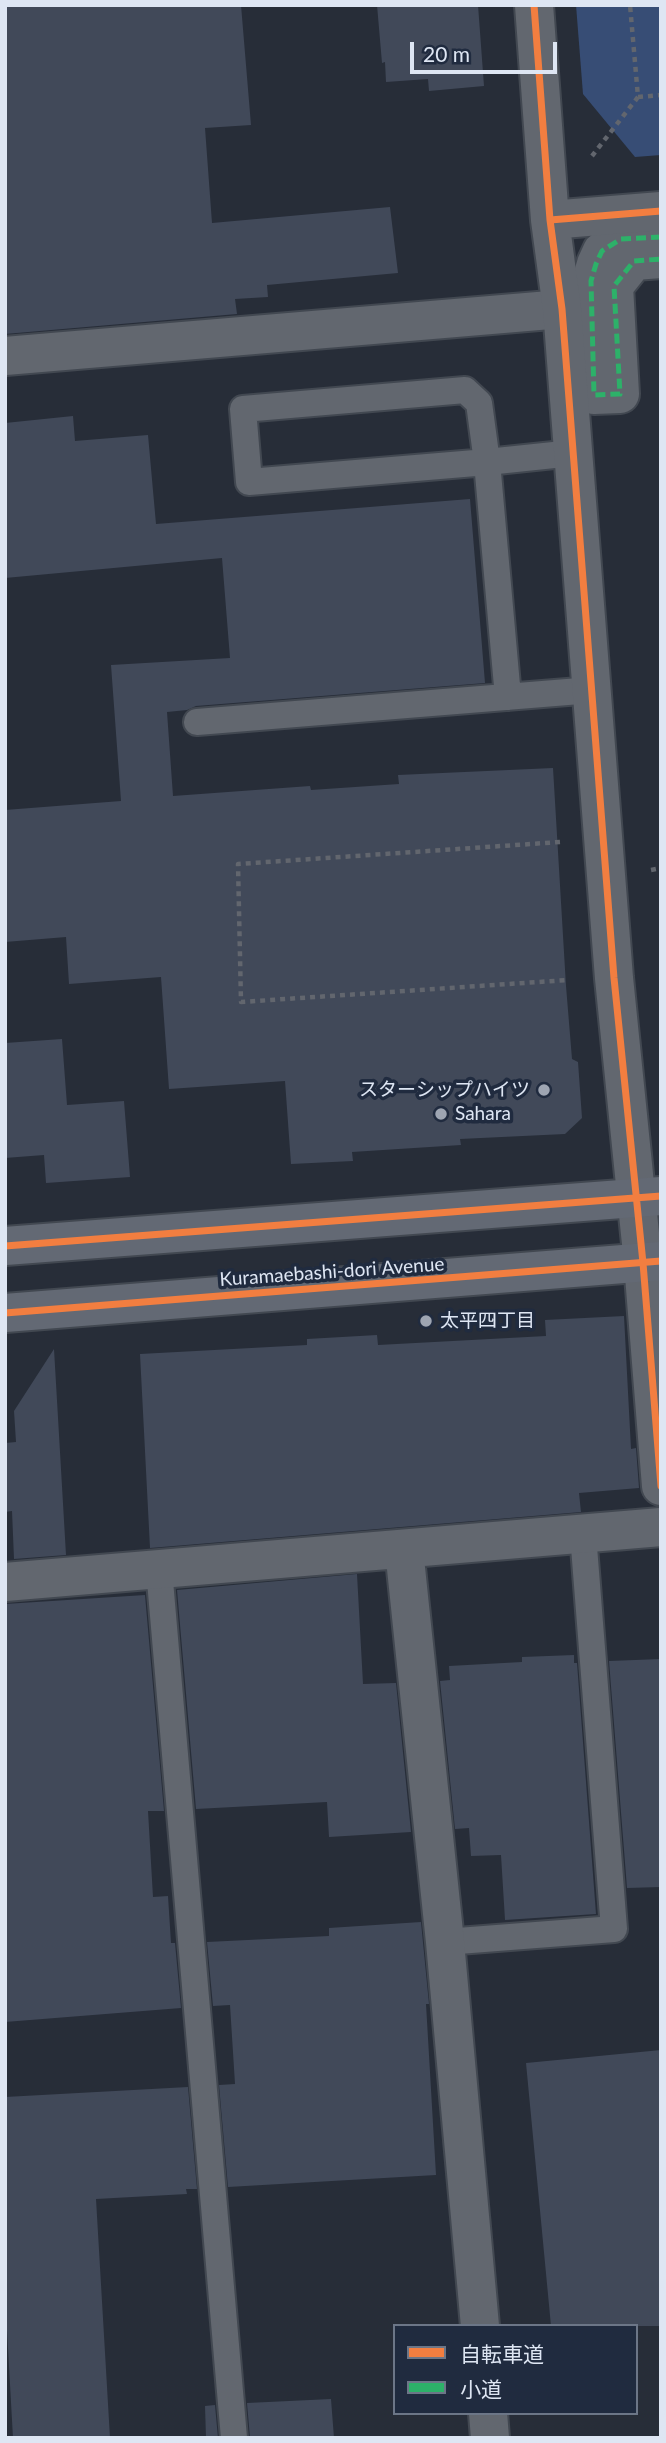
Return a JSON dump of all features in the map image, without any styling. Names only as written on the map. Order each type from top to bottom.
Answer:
[{"type":"main road","points":[[5,1246],[649,1197]]},
{"type":"main road","name":"Kuramaebashi-dori Avenue","points":[[5,1312],[652,1262]]},
{"type":"street","points":[[534,5],[550,220],[562,309],[614,978],[649,1197],[661,1486]]},
{"type":"street","points":[[550,220],[661,211]]},
{"type":"street","points":[[661,237],[621,239],[602,251],[596,264],[591,281],[594,395],[620,394],[614,286],[634,261],[661,259]]},
{"type":"street","points":[[5,356],[562,309]]},
{"type":"street","points":[[5,1583],[661,1527]]},
{"type":"street","points":[[404,1549],[446,1942],[480,2324]]},
{"type":"street","points":[[488,2415],[490,2438]]},
{"type":"lane","points":[[508,697],[487,462],[479,403],[465,390],[243,409],[249,482],[487,462],[573,453]]},
{"type":"lane","points":[[197,722],[592,690]]},
{"type":"lane","points":[[446,1942],[614,1929],[583,1534]]},
{"type":"lane","points":[[159,1569],[234,2438]]},
{"type":"path","points":[[630,5],[638,97],[661,95]]},
{"type":"path","points":[[604,839],[238,864],[241,1002],[614,978]]},
{"type":"path","points":[[650,870],[661,869]]},
{"type":"shaded area","points":[[576,5],[661,5],[661,155],[635,157],[583,94]]},
{"type":"building","points":[[5,5],[241,5],[251,125],[205,128],[212,223],[390,207],[398,273],[267,285],[268,297],[235,299],[237,314],[5,334]]},
{"type":"building","points":[[377,5],[478,5],[484,86],[429,91],[428,79],[386,82]]},
{"type":"building","points":[[73,416],[75,441],[148,435],[156,524],[470,499],[485,683],[196,706],[167,712],[173,796],[310,786],[311,790],[399,784],[398,775],[553,768],[572,1059],[578,1062],[582,1118],[565,1134],[460,1139],[461,1145],[352,1152],[353,1161],[291,1164],[285,1081],[169,1089],[161,977],[69,984],[66,937],[5,942],[5,810],[121,801],[111,665],[230,658],[222,558],[5,578],[5,423]]},
{"type":"building","points":[[62,1039],[67,1105],[124,1101],[130,1177],[46,1183],[44,1155],[5,1158],[5,1043]]},
{"type":"building","points":[[624,1316],[631,1449],[636,1448],[639,1488],[579,1493],[581,1512],[150,1548],[140,1354],[307,1345],[307,1339],[377,1335],[378,1345],[546,1336],[545,1320]]},
{"type":"building","points":[[54,1349],[66,1555],[14,1559],[12,1511],[5,1512],[5,1443],[16,1442],[14,1411]]},
{"type":"building","points":[[357,1574],[363,1684],[396,1683],[411,1832],[329,1837],[327,1802],[196,1809],[177,1590]]},
{"type":"building","points":[[145,1595],[164,1811],[148,1811],[153,1897],[168,1896],[171,1943],[175,1943],[181,2008],[5,2022],[5,1604]]},
{"type":"building","points":[[574,1655],[574,1663],[577,1663],[596,1914],[505,1920],[501,1855],[471,1856],[469,1828],[455,1829],[440,1681],[450,1680],[449,1666],[522,1662],[522,1657]]},
{"type":"building","points":[[661,1659],[661,1887],[627,1888],[609,1661]]},
{"type":"building","points":[[421,1922],[429,2004],[426,2004],[436,2175],[228,2187],[219,2085],[235,2084],[230,2005],[213,2006],[207,1942],[329,1936],[329,1928]]},
{"type":"building","points":[[661,2050],[661,2326],[551,2324],[526,2063]]},
{"type":"building","points":[[188,2087],[197,2189],[186,2189],[187,2194],[96,2199],[110,2438],[13,2438],[5,2295],[5,2097]]},
{"type":"building","points":[[331,2399],[334,2438],[250,2438],[247,2403]]},
{"type":"building","points":[[215,2405],[218,2438],[206,2438],[205,2406]]},
{"type":"marked path","points":[[661,237],[621,239],[602,251],[596,264],[591,281],[594,395],[620,394],[614,286],[634,261],[661,259]]},
{"type":"cycle path","points":[[534,5],[550,220],[562,309],[614,978],[643,1263],[661,1486]]},
{"type":"cycle path","points":[[550,220],[661,211]]},
{"type":"cycle path","points":[[5,1246],[661,1196]]},
{"type":"cycle path","points":[[5,1313],[661,1261]]},
{"type":"place","name":"スターシップハイツ","points":[[544,1090]]},
{"type":"place","name":"Sahara","points":[[441,1114]]},
{"type":"place","name":"太平四丁目","points":[[426,1321]]}]
